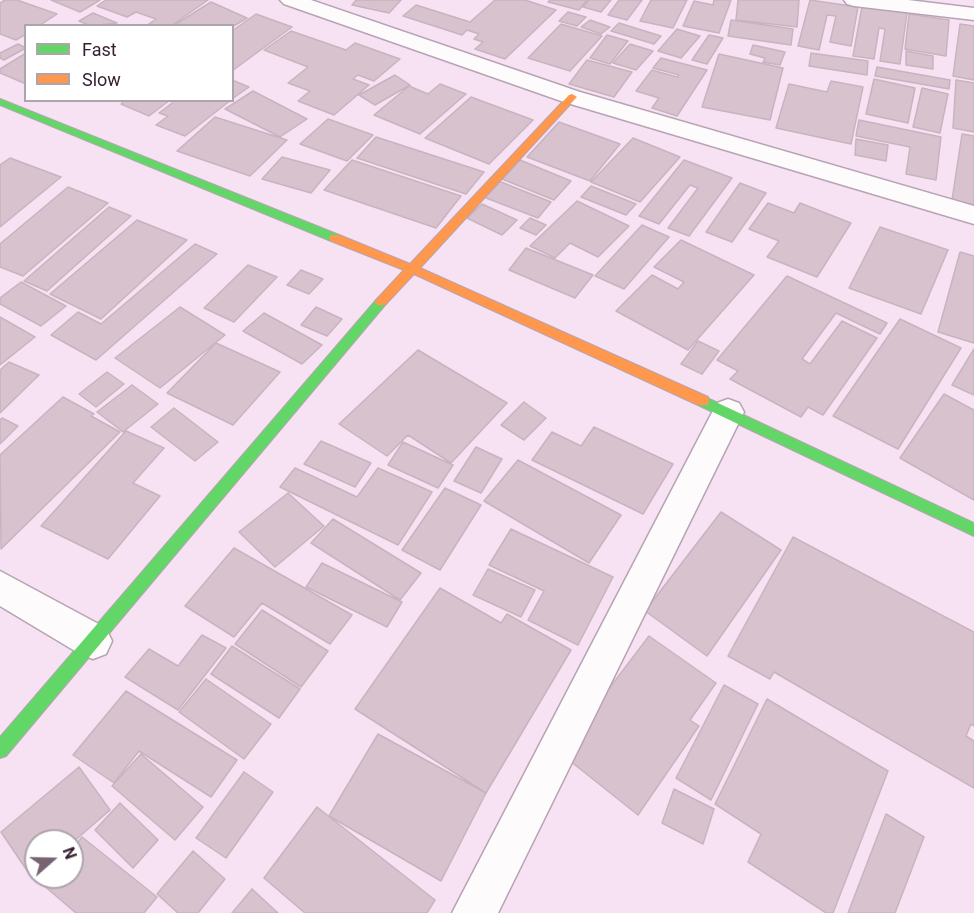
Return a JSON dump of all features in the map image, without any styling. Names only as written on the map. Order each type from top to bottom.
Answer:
[{"type":"street","points":[[291,0],[572,97],[974,215]]},
{"type":"street","points":[[854,0],[974,14]]},
{"type":"street","points":[[0,750],[410,268],[572,97]]},
{"type":"street","points":[[0,102],[410,268],[728,412],[974,530]]},
{"type":"street","points":[[474,913],[728,412]]},
{"type":"street","points":[[0,587],[93,641]]},
{"type":"building","points":[[5,0],[17,0],[57,14],[42,24],[24,24],[24,35],[16,40],[0,34],[0,3]]},
{"type":"building","points":[[51,0],[100,0],[80,12]]},
{"type":"building","points":[[106,0],[208,0],[174,24],[149,24],[156,19],[136,12],[127,17],[97,6]]},
{"type":"building","points":[[356,0],[401,0],[389,13],[352,5]]},
{"type":"building","points":[[495,0],[525,0],[556,10],[505,59],[475,49],[483,42],[474,39],[479,34],[467,30],[462,35],[403,16],[416,5],[470,22]]},
{"type":"building","points":[[550,0],[587,0],[579,10],[548,2]]},
{"type":"building","points":[[589,0],[611,0],[601,12],[583,7]]},
{"type":"building","points":[[619,0],[642,0],[627,20],[608,15]]},
{"type":"building","points":[[651,0],[687,0],[673,28],[640,21]]},
{"type":"building","points":[[714,0],[731,0],[719,33],[683,26],[694,1],[713,5]]},
{"type":"building","points":[[738,0],[799,0],[797,27],[736,20]]},
{"type":"building","points":[[810,0],[858,7],[851,46],[830,42],[836,16],[827,15],[819,50],[798,46]]},
{"type":"building","points":[[211,2],[247,18],[234,26],[176,24]]},
{"type":"building","points":[[862,6],[907,13],[900,64],[880,61],[885,29],[879,28],[874,59],[853,56]]},
{"type":"building","points":[[568,12],[586,17],[577,26],[559,21]]},
{"type":"building","points":[[93,13],[117,23],[86,24],[79,21]]},
{"type":"building","points":[[256,14],[292,27],[234,70],[234,30]]},
{"type":"building","points":[[909,14],[949,20],[946,56],[905,49]]},
{"type":"building","points":[[590,20],[610,27],[601,34],[581,27]]},
{"type":"building","points":[[731,20],[793,29],[791,45],[728,36]]},
{"type":"building","points":[[619,23],[661,36],[654,44],[611,31]]},
{"type":"building","points":[[561,24],[602,36],[570,71],[528,58]]},
{"type":"building","points":[[960,24],[974,26],[974,80],[953,76]]},
{"type":"building","points":[[677,29],[700,36],[681,58],[658,51]]},
{"type":"building","points":[[291,31],[346,50],[355,43],[400,59],[374,81],[358,75],[353,79],[369,85],[334,115],[298,101],[310,91],[288,83],[308,67],[264,50]]},
{"type":"building","points":[[607,35],[628,41],[610,64],[590,58]]},
{"type":"building","points":[[709,35],[723,38],[707,64],[692,60]]},
{"type":"building","points":[[18,44],[24,47],[4,60],[0,58],[0,53]]},
{"type":"building","points":[[630,44],[653,51],[636,70],[613,63]]},
{"type":"building","points":[[753,45],[785,52],[780,65],[763,62],[765,58],[750,54]]},
{"type":"building","points":[[906,51],[933,56],[933,69],[906,65]]},
{"type":"building","points":[[811,53],[868,61],[867,75],[809,66]]},
{"type":"building","points":[[24,54],[24,83],[0,73],[0,69]]},
{"type":"building","points":[[719,54],[783,68],[770,120],[702,107]]},
{"type":"building","points":[[661,58],[707,70],[677,116],[652,108],[659,98],[636,91],[652,70],[677,77],[679,75],[653,68]]},
{"type":"building","points":[[587,60],[632,72],[614,97],[569,84]]},
{"type":"building","points":[[877,67],[950,80],[949,89],[875,76]]},
{"type":"building","points":[[395,75],[410,85],[375,105],[359,95]]},
{"type":"building","points":[[874,79],[915,88],[908,123],[866,114]]},
{"type":"building","points":[[956,80],[974,83],[974,132],[953,128]]},
{"type":"building","points":[[234,81],[249,87],[234,98]]},
{"type":"building","points":[[831,81],[863,87],[851,144],[776,128],[789,84],[827,92]]},
{"type":"building","points":[[440,84],[466,94],[420,134],[374,115],[409,86],[428,94]]},
{"type":"building","points":[[922,88],[948,94],[940,133],[913,127]]},
{"type":"building","points":[[253,91],[307,119],[280,137],[225,109]]},
{"type":"building","points":[[471,97],[533,120],[489,164],[425,138]]},
{"type":"building","points":[[124,102],[167,102],[149,116],[121,104]]},
{"type":"building","points":[[173,102],[228,102],[185,136],[156,125],[168,116],[159,113]]},
{"type":"building","points":[[215,117],[287,140],[250,176],[177,151]]},
{"type":"building","points":[[328,119],[373,135],[347,161],[300,144]]},
{"type":"building","points":[[859,120],[941,137],[936,180],[906,174],[910,147],[856,136]]},
{"type":"building","points":[[559,122],[620,144],[590,181],[527,157]]},
{"type":"building","points":[[962,134],[974,136],[974,205],[952,200]]},
{"type":"building","points":[[376,137],[484,172],[466,194],[357,158]]},
{"type":"building","points":[[633,138],[680,157],[640,202],[591,182]]},
{"type":"building","points":[[856,139],[888,145],[886,161],[855,155]]},
{"type":"building","points":[[282,157],[330,170],[311,193],[262,179]]},
{"type":"building","points":[[10,158],[61,177],[0,227],[0,165]]},
{"type":"building","points":[[352,160],[461,196],[436,228],[324,190]]},
{"type":"building","points":[[520,160],[571,181],[554,200],[502,179]]},
{"type":"building","points":[[684,160],[732,178],[689,236],[668,228],[698,188],[690,185],[659,224],[639,216]]},
{"type":"building","points":[[496,180],[551,202],[538,218],[481,196]]},
{"type":"building","points":[[740,183],[766,193],[732,242],[706,232]]},
{"type":"building","points":[[591,186],[636,204],[626,215],[581,197]]},
{"type":"building","points":[[68,187],[108,203],[23,276],[0,267],[0,244]]},
{"type":"building","points":[[577,201],[629,226],[598,257],[570,243],[555,258],[530,246]]},
{"type":"building","points":[[768,203],[794,213],[800,203],[851,223],[817,277],[767,257],[779,241],[749,229]]},
{"type":"building","points":[[482,204],[517,220],[502,235],[467,218]]},
{"type":"building","points":[[109,207],[131,216],[47,291],[24,281]]},
{"type":"building","points":[[530,218],[546,225],[536,235],[520,228]]},
{"type":"building","points":[[137,220],[187,240],[101,319],[50,294]]},
{"type":"building","points":[[642,225],[669,237],[624,289],[595,276]]},
{"type":"building","points":[[880,227],[948,250],[921,314],[849,288]]},
{"type":"building","points":[[681,240],[754,275],[688,350],[616,311],[652,275],[678,289],[684,282],[654,267]]},
{"type":"building","points":[[195,244],[217,254],[96,360],[51,335],[78,312],[101,324]]},
{"type":"building","points":[[526,248],[593,275],[575,298],[509,270]]},
{"type":"building","points":[[960,252],[974,256],[974,343],[938,332]]},
{"type":"building","points":[[248,265],[277,277],[234,322],[204,308]]},
{"type":"building","points":[[301,270],[323,279],[309,294],[287,285]]},
{"type":"building","points":[[787,276],[887,323],[880,334],[836,313],[802,359],[810,364],[842,321],[877,338],[823,415],[808,407],[801,417],[730,379],[738,371],[717,360]]},
{"type":"building","points":[[21,282],[66,306],[41,326],[0,304],[0,298]]},
{"type":"building","points":[[180,307],[225,335],[160,388],[115,358]]},
{"type":"building","points":[[316,307],[342,319],[327,336],[301,325]]},
{"type":"building","points":[[264,313],[322,345],[302,364],[243,331]]},
{"type":"building","points":[[0,317],[35,337],[0,365]]},
{"type":"building","points":[[900,319],[961,348],[898,449],[833,416]]},
{"type":"building","points":[[698,341],[719,351],[702,374],[681,364]]},
{"type":"building","points":[[216,343],[280,372],[233,425],[167,393]]},
{"type":"building","points":[[974,349],[974,395],[952,385]]},
{"type":"building","points":[[418,350],[507,403],[451,463],[408,435],[387,456],[339,424]]},
{"type":"building","points":[[9,362],[39,375],[0,413],[0,370]]},
{"type":"building","points":[[107,372],[124,384],[96,407],[79,394]]},
{"type":"building","points":[[132,385],[158,404],[123,432],[97,412]]},
{"type":"building","points":[[944,394],[974,410],[974,500],[900,458]]},
{"type":"building","points":[[63,397],[120,432],[1,549],[0,455]]},
{"type":"building","points":[[524,402],[546,418],[524,440],[501,425]]},
{"type":"building","points":[[174,408],[218,442],[195,461],[151,427]]},
{"type":"building","points":[[2,418],[18,426],[0,444],[0,420]]},
{"type":"building","points":[[594,427],[673,464],[643,514],[532,460],[552,432],[581,446]]},
{"type":"building","points":[[126,431],[164,448],[133,483],[160,496],[108,559],[41,526]]},
{"type":"building","points":[[321,441],[371,463],[355,487],[304,464]]},
{"type":"building","points":[[403,442],[453,465],[438,488],[388,465]]},
{"type":"building","points":[[476,447],[502,459],[481,493],[454,481]]},
{"type":"building","points":[[518,460],[621,515],[589,563],[484,501]]},
{"type":"building","points":[[295,468],[357,497],[378,468],[432,492],[398,545],[280,487]]},
{"type":"building","points":[[445,488],[481,505],[440,570],[402,550]]},
{"type":"building","points":[[288,493],[324,526],[275,567],[239,532]]},
{"type":"building","points":[[721,512],[781,550],[707,656],[645,611]]},
{"type":"building","points":[[333,519],[421,573],[400,600],[311,543]]},
{"type":"building","points":[[511,529],[613,577],[578,645],[528,620],[544,591],[489,565]]},
{"type":"building","points":[[793,537],[974,632],[974,726],[971,724],[966,736],[974,741],[974,788],[774,672],[770,679],[728,656]]},
{"type":"building","points":[[234,548],[352,615],[330,644],[262,603],[234,637],[185,606]]},
{"type":"building","points":[[322,563],[402,602],[387,627],[306,587]]},
{"type":"building","points":[[488,569],[535,590],[521,617],[473,595]]},
{"type":"building","points":[[440,588],[501,623],[507,614],[571,650],[486,793],[355,709]]},
{"type":"building","points":[[262,610],[328,651],[301,687],[235,644]]},
{"type":"building","points":[[202,635],[226,648],[178,710],[125,677],[149,649],[178,666]]},
{"type":"building","points":[[649,636],[716,683],[690,720],[699,726],[638,815],[560,753]]},
{"type":"building","points":[[232,646],[300,689],[279,718],[211,674]]},
{"type":"building","points":[[206,679],[271,724],[244,759],[179,712]]},
{"type":"building","points":[[724,685],[758,704],[711,800],[676,778]]},
{"type":"building","points":[[126,691],[237,760],[211,797],[139,751],[114,783],[73,755]]},
{"type":"building","points":[[767,699],[888,771],[833,913],[826,913],[748,862],[761,834],[715,804]]},
{"type":"building","points":[[378,734],[486,793],[441,881],[329,816]]},
{"type":"building","points":[[141,754],[203,807],[175,840],[112,786]]},
{"type":"building","points":[[79,767],[110,810],[84,833],[84,829],[24,829],[24,866],[1,832]]},
{"type":"building","points":[[244,772],[273,792],[226,858],[196,838]]},
{"type":"building","points":[[674,789],[714,809],[703,844],[662,823]]},
{"type":"building","points":[[120,803],[158,840],[133,868],[95,830]]},
{"type":"building","points":[[317,807],[435,900],[427,913],[305,913],[264,878]]},
{"type":"building","points":[[886,814],[924,837],[895,913],[848,913]]},
{"type":"building","points":[[84,839],[157,897],[144,913],[76,913],[48,889],[84,889]]},
{"type":"building","points":[[193,851],[225,879],[198,913],[178,913],[157,894]]},
{"type":"building","points":[[252,889],[278,913],[232,913]]},
{"type":"traffic: fast","points":[[0,102],[335,238]]},
{"type":"traffic: fast","points":[[0,750],[381,302]]},
{"type":"traffic: fast","points":[[703,401],[974,530]]},
{"type":"traffic: slow","points":[[381,302],[572,97]]},
{"type":"traffic: slow","points":[[335,238],[410,268],[703,401]]}]
